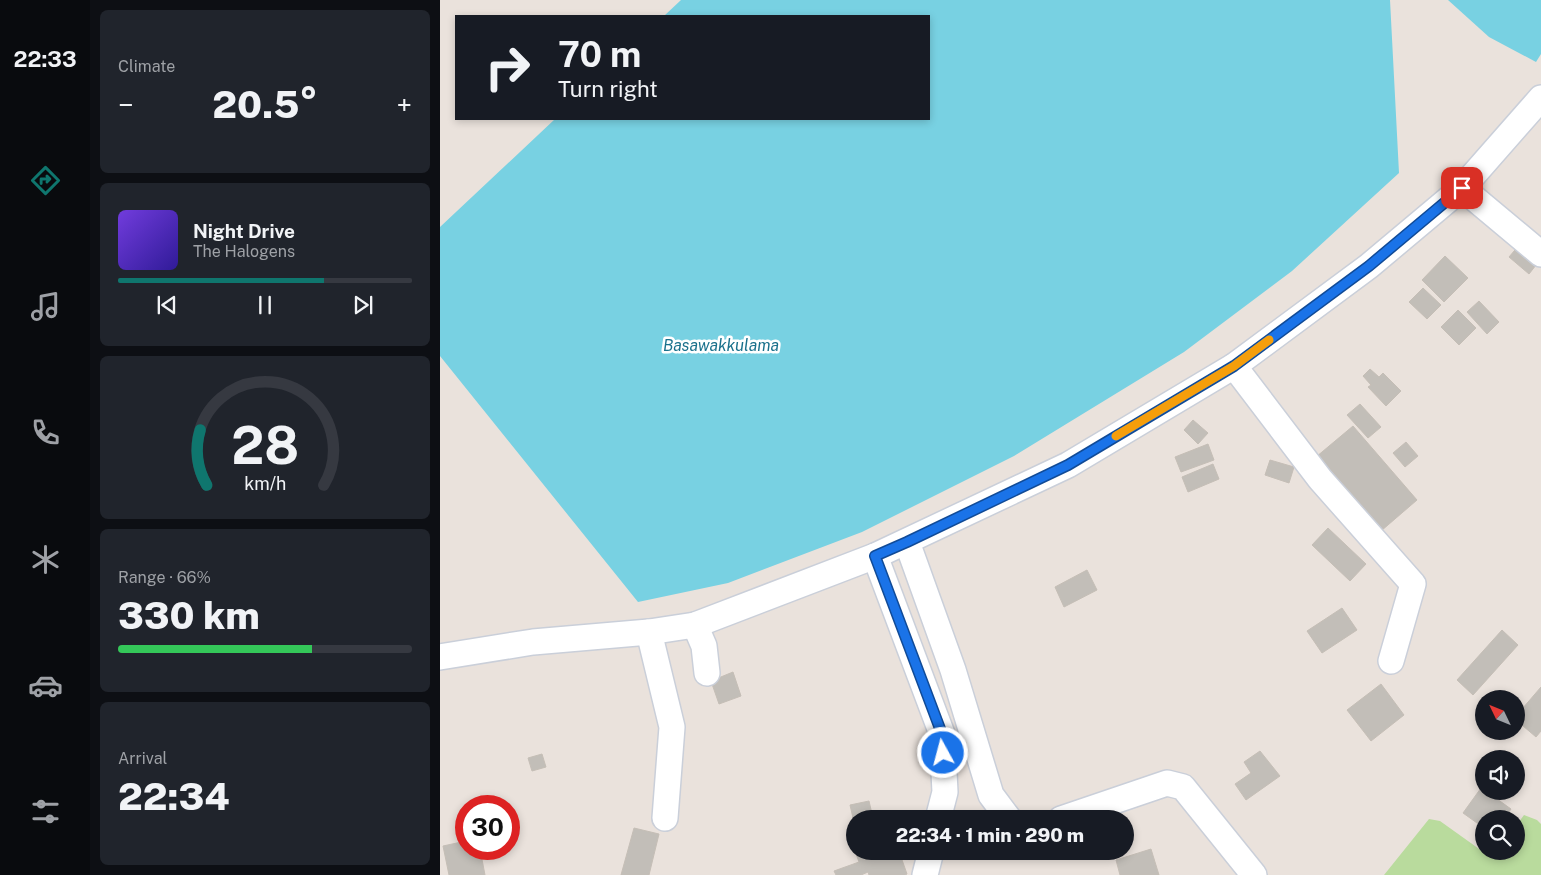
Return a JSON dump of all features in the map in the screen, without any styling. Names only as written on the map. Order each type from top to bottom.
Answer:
[{"type":"street","points":[[440,657],[533,642],[649,632],[695,625],[875,556],[1068,465],[1234,366],[1369,266],[1462,188],[1541,98]]},
{"type":"street","points":[[1462,188],[1541,254]]},
{"type":"street","points":[[1234,366],[1320,479],[1413,584],[1391,661]]},
{"type":"street","points":[[907,542],[953,670],[992,796],[1002,810]]},
{"type":"street","points":[[875,556],[942,734],[945,792],[940,810]]},
{"type":"street","points":[[695,625],[704,646],[707,673]]},
{"type":"street","points":[[649,632],[672,726],[665,818]]},
{"type":"street","points":[[1088,810],[1167,783],[1183,788],[1254,875]]},
{"type":"street","points":[[925,875],[928,860]]},
{"type":"green space","points":[[1525,815],[1537,820],[1541,824],[1541,875],[1384,875],[1429,819],[1440,821],[1475,846],[1475,860],[1525,860]]},
{"type":"water","name":"Basawakkulama","points":[[681,0],[1390,0],[1399,173],[1292,271],[1184,352],[1014,456],[862,532],[728,583],[638,602],[440,356],[440,227],[554,120],[930,120],[930,15],[665,15]]},
{"type":"water","points":[[1448,0],[1541,0],[1541,54],[1536,62],[1489,37]]},
{"type":"building","points":[[1520,244],[1540,260],[1529,274],[1509,257]]},
{"type":"building","points":[[1445,256],[1468,278],[1444,302],[1422,280]]},
{"type":"building","points":[[1423,288],[1441,305],[1427,319],[1409,302]]},
{"type":"building","points":[[1479,301],[1499,322],[1487,334],[1467,312]]},
{"type":"building","points":[[1458,310],[1476,328],[1459,345],[1441,327]]},
{"type":"building","points":[[1370,369],[1379,377],[1383,373],[1401,391],[1386,406],[1368,387],[1371,385],[1363,376]]},
{"type":"building","points":[[1360,404],[1381,427],[1368,438],[1347,415]]},
{"type":"building","points":[[1193,420],[1208,433],[1198,444],[1184,430]]},
{"type":"building","points":[[1353,426],[1417,500],[1381,531],[1316,457]]},
{"type":"building","points":[[1406,442],[1418,456],[1405,467],[1393,453]]},
{"type":"building","points":[[1208,444],[1214,460],[1181,472],[1175,457]]},
{"type":"building","points":[[1270,460],[1294,467],[1289,483],[1265,475]]},
{"type":"building","points":[[1213,464],[1219,479],[1188,492],[1182,477]]},
{"type":"building","points":[[1328,528],[1366,564],[1350,581],[1312,545]]},
{"type":"building","points":[[1087,570],[1097,590],[1064,607],[1055,587]]},
{"type":"building","points":[[1342,608],[1357,630],[1322,653],[1307,631]]},
{"type":"building","points":[[1502,630],[1518,645],[1478,690],[1475,690],[1473,695],[1457,680]]},
{"type":"building","points":[[733,672],[741,696],[719,704],[711,681]]},
{"type":"building","points":[[1381,684],[1404,715],[1371,741],[1347,710]]},
{"type":"building","points":[[1541,687],[1541,731],[1536,737],[1525,728],[1525,706]]},
{"type":"building","points":[[1260,751],[1280,776],[1246,800],[1235,784],[1251,773],[1244,762]]},
{"type":"building","points":[[542,754],[546,767],[532,771],[528,758]]},
{"type":"building","points":[[1475,796],[1475,800],[1498,800],[1511,809],[1475,810],[1475,822],[1463,813]]},
{"type":"building","points":[[869,801],[871,810],[851,810],[850,805]]},
{"type":"building","points":[[634,828],[659,834],[649,875],[621,875]]},
{"type":"building","points":[[455,843],[455,860],[482,860],[485,875],[449,875],[443,846]]},
{"type":"building","points":[[1151,849],[1159,875],[1120,875],[1116,860],[1134,860],[1134,854]]},
{"type":"building","points":[[858,860],[902,860],[907,874],[869,875],[868,872],[861,875],[836,875],[834,871],[859,862]]},
{"type":"slow traffic","points":[[1116,436],[1234,366],[1269,340]]},
{"type":"route","points":[[943,753],[942,734],[875,556],[1068,465],[1234,366],[1369,266],[1462,188]]}]
